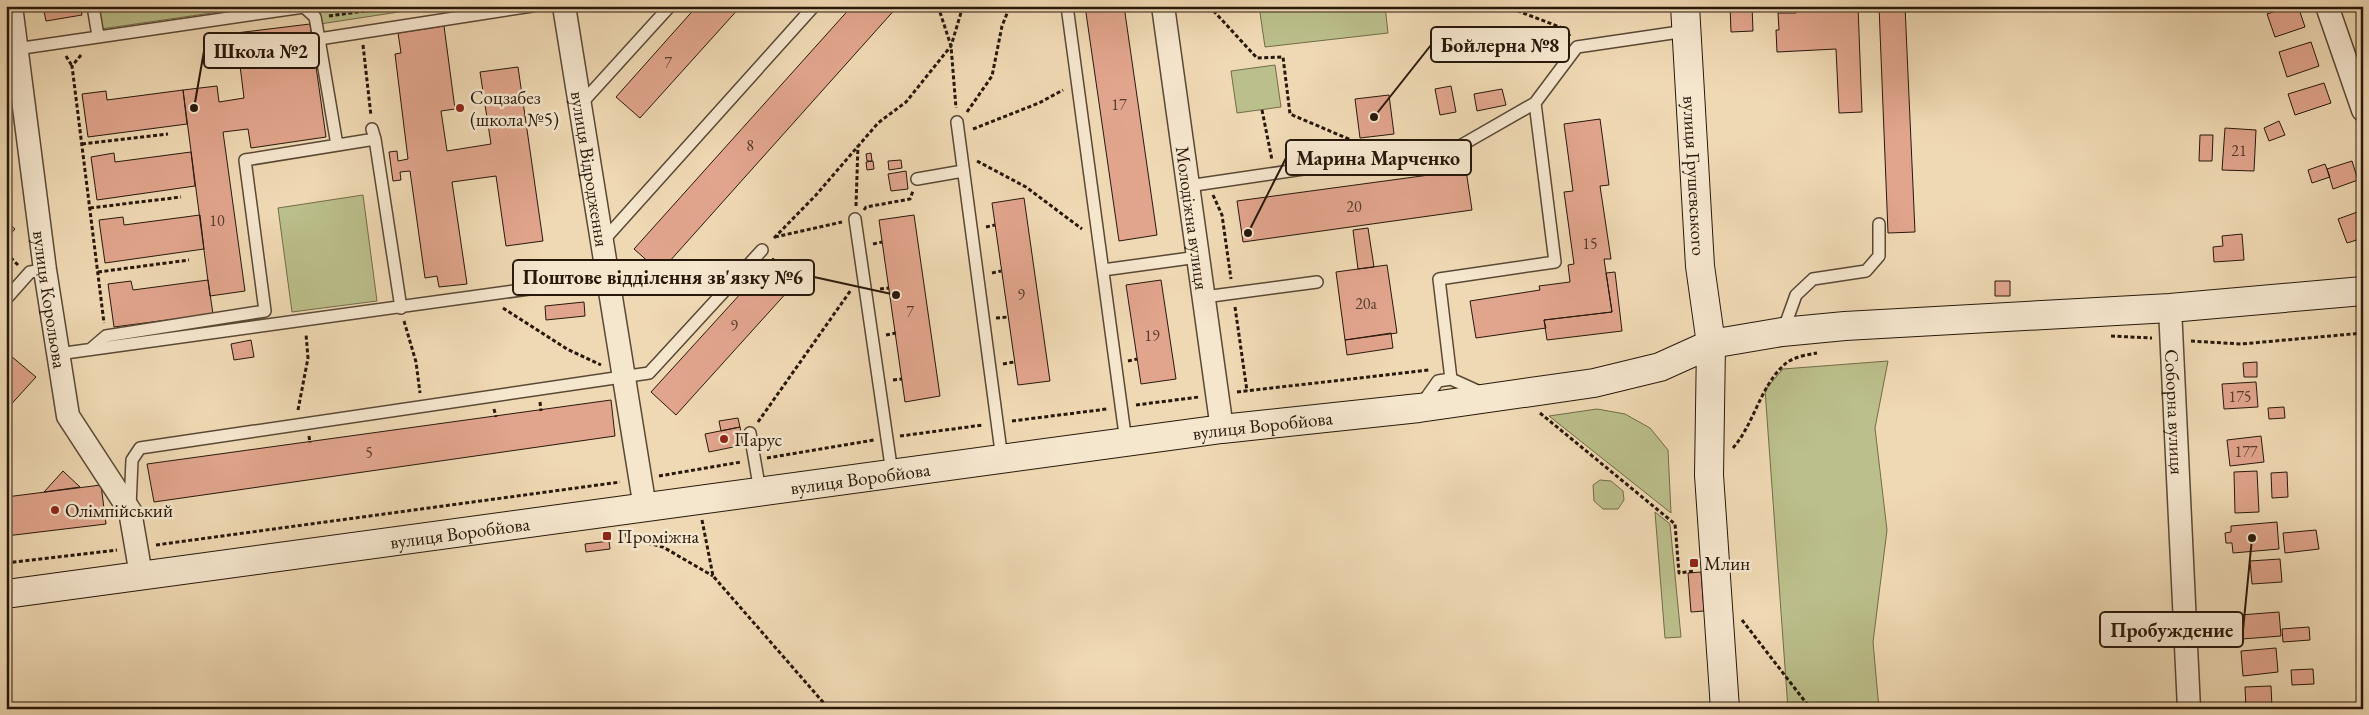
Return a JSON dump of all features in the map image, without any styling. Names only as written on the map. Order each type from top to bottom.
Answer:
[{"type":"main road","name":"вулиця Грушевського","points":[[1686,19],[1700,266],[1711,344],[1709,474],[1725,709]]},
{"type":"main road","points":[[2170,308],[2363,291]]},
{"type":"main road","name":"вулиця Воробйова","points":[[6,594],[1222,429],[1419,408],[1594,383],[1660,367],[1711,344],[1782,332],[1845,326],[2170,308]]},
{"type":"street","name":"вулиця Відродження","points":[[564,6],[645,508]]},
{"type":"street","name":"Молодіжна вулиця","points":[[1163,6],[1222,429]]},
{"type":"street","points":[[2327,6],[2363,110]]},
{"type":"street","name":"вулиця Корольова","points":[[10,14],[45,270],[68,416],[130,511],[141,575]]},
{"type":"street","name":"Соборна вулиця","points":[[2170,308],[2189,709]]},
{"type":"lane","points":[[93,6],[98,36]]},
{"type":"lane","points":[[319,39],[532,6]]},
{"type":"lane","points":[[580,105],[670,6]]},
{"type":"lane","points":[[602,242],[814,6]]},
{"type":"lane","points":[[1066,6],[1126,442]]},
{"type":"lane","points":[[16,49],[304,7],[315,18],[337,145]]},
{"type":"lane","points":[[1188,186],[1460,146],[1535,103],[1577,46],[1686,19]]},
{"type":"lane","points":[[1451,379],[1439,279],[1555,262],[1535,103]]},
{"type":"lane","points":[[958,128],[1002,459]]},
{"type":"lane","points":[[91,349],[106,336],[265,311],[245,160],[337,145],[374,134],[401,308]]},
{"type":"lane","points":[[917,179],[963,171]]},
{"type":"lane","points":[[855,219],[892,473]]},
{"type":"lane","points":[[1782,332],[1796,295],[1813,279],[1866,271],[1879,256],[1879,224]]},
{"type":"lane","points":[[130,511],[132,460],[140,448],[649,373],[762,250]]},
{"type":"lane","points":[[1103,270],[1198,257]]},
{"type":"lane","points":[[6,299],[30,272],[45,270]]},
{"type":"lane","points":[[58,354],[305,322],[608,278]]},
{"type":"lane","points":[[1204,298],[1317,282]]},
{"type":"lane","points":[[1419,408],[1438,381],[1451,379],[1490,397]]},
{"type":"lane","points":[[750,434],[760,491]]},
{"type":"path","points":[[315,18],[400,6]]},
{"type":"path","points":[[938,6],[950,46],[958,128]]},
{"type":"path","points":[[762,250],[816,196],[878,123],[906,102],[950,46],[963,6]]},
{"type":"path","points":[[958,128],[992,76],[1002,26],[1010,6]]},
{"type":"path","points":[[1209,6],[1256,58],[1283,57],[1290,114],[1351,140],[1355,162]]},
{"type":"path","points":[[1505,6],[1565,29],[1577,46]]},
{"type":"path","points":[[361,32],[374,134]]},
{"type":"path","points":[[98,36],[72,66],[106,336]]},
{"type":"path","points":[[958,128],[1039,103],[1077,82]]},
{"type":"path","points":[[1262,110],[1274,173]]},
{"type":"path","points":[[82,144],[168,134]]},
{"type":"path","points":[[855,219],[858,145]]},
{"type":"path","points":[[960,148],[978,162],[1026,187],[1099,240]]},
{"type":"path","points":[[774,238],[855,219],[866,207],[910,199],[917,179]]},
{"type":"path","points":[[90,208],[181,197]]},
{"type":"path","points":[[98,272],[189,260]]},
{"type":"path","points":[[750,434],[863,273]]},
{"type":"path","points":[[480,296],[522,319],[567,349],[624,376]]},
{"type":"path","points":[[401,308],[416,362],[421,406]]},
{"type":"path","points":[[296,425],[308,358],[305,322]]},
{"type":"path","points":[[2106,336],[2241,344],[2363,333]]},
{"type":"path","points":[[1709,474],[1742,438],[1772,379],[1784,364],[1798,357],[1824,352]]},
{"type":"path","points":[[1517,393],[1675,524],[1679,572],[1699,571]]},
{"type":"path","points":[[494,410],[496,417]]},
{"type":"path","points":[[692,471],[713,576]]},
{"type":"path","points":[[626,538],[663,547],[713,576],[829,709]]},
{"type":"path","points":[[1718,597],[1749,626],[1807,704],[1820,709]]},
{"type":"green space","points":[[97,6],[260,6],[101,29]]},
{"type":"green space","points":[[317,6],[438,6],[320,24]]},
{"type":"green space","points":[[1259,6],[1385,6],[1388,33],[1265,47]]},
{"type":"green space","points":[[1275,65],[1281,107],[1237,113],[1231,71]]},
{"type":"green space","points":[[363,195],[377,301],[292,312],[278,208]]},
{"type":"green space","points":[[1888,361],[1875,428],[1887,530],[1873,642],[1879,709],[1788,709],[1765,390],[1783,369]]},
{"type":"green space","points":[[1597,409],[1625,414],[1650,428],[1668,450],[1671,513],[1549,416]]},
{"type":"green space","points":[[1600,480],[1611,481],[1623,491],[1624,500],[1618,509],[1603,509],[1594,501],[1593,485]]},
{"type":"green space","points":[[1655,512],[1670,524],[1681,637],[1665,638]]},
{"type":"building","points":[[43,6],[80,6],[82,15],[46,21]]},
{"type":"building","points":[[697,6],[741,6],[640,118],[616,97]]},
{"type":"building","points":[[852,6],[898,6],[660,272],[634,249]]},
{"type":"building","points":[[1085,6],[1124,6],[1157,235],[1119,241]]},
{"type":"building","points":[[1730,6],[1752,6],[1753,31],[1731,32]]},
{"type":"building","points":[[1858,6],[1862,112],[1839,113],[1836,49],[1777,52],[1776,30],[1779,30],[1778,13],[1796,13],[1796,9]]},
{"type":"building","points":[[1879,6],[1905,6],[1915,232],[1888,233]]},
{"type":"building","points":[[2291,6],[2298,6],[2305,27],[2275,37],[2267,14]]},
{"type":"building","points":[[310,24],[326,137],[251,148],[248,129],[223,132],[245,291],[210,296],[183,90],[217,86],[219,102],[244,98],[236,33]]},
{"type":"building","points":[[444,26],[455,109],[441,111],[447,151],[491,144],[480,72],[518,67],[543,241],[506,246],[496,176],[452,182],[467,284],[439,287],[437,276],[425,278],[410,171],[400,172],[401,180],[393,181],[389,152],[397,151],[398,161],[408,159],[395,54],[401,53],[398,33]]},
{"type":"building","points":[[2311,42],[2319,66],[2287,77],[2279,52]]},
{"type":"building","points":[[2324,83],[2331,103],[2295,115],[2288,94]]},
{"type":"building","points":[[1451,86],[1456,112],[1440,115],[1435,89]]},
{"type":"building","points":[[1502,89],[1506,105],[1477,111],[1474,94]]},
{"type":"building","points":[[183,90],[187,124],[88,137],[82,94],[106,91],[107,100]]},
{"type":"building","points":[[1389,95],[1394,134],[1360,138],[1355,99]]},
{"type":"building","points":[[1600,119],[1609,185],[1600,186],[1611,259],[1604,259],[1612,312],[1544,320],[1546,328],[1476,338],[1470,301],[1540,290],[1539,286],[1570,282],[1568,265],[1574,264],[1564,192],[1573,191],[1564,124]]},
{"type":"building","points":[[2279,121],[2285,135],[2269,141],[2264,128]]},
{"type":"building","points":[[2225,128],[2256,130],[2254,171],[2222,170]]},
{"type":"building","points":[[2200,135],[2213,135],[2212,161],[2199,161]]},
{"type":"building","points":[[191,152],[195,186],[97,200],[91,157],[114,153],[115,162]]},
{"type":"building","points":[[871,153],[872,161],[867,161],[866,154]]},
{"type":"building","points":[[901,160],[902,168],[889,170],[888,161]]},
{"type":"building","points":[[873,161],[874,169],[867,170],[866,162]]},
{"type":"building","points":[[2352,161],[2358,180],[2333,189],[2327,169]]},
{"type":"building","points":[[2325,164],[2330,177],[2312,183],[2308,170]]},
{"type":"building","points":[[1466,170],[1472,210],[1243,242],[1237,201]]},
{"type":"building","points":[[906,171],[908,189],[891,191],[888,174]]},
{"type":"building","points":[[1024,198],[1050,381],[1018,385],[992,203]]},
{"type":"building","points":[[2363,210],[2363,238],[2347,243],[2338,219]]},
{"type":"building","points":[[200,215],[204,249],[105,263],[99,220],[123,217],[124,225]]},
{"type":"building","points":[[914,215],[940,396],[905,402],[879,220]]},
{"type":"building","points":[[6,221],[15,229],[6,239]]},
{"type":"building","points":[[1368,228],[1374,267],[1358,269],[1353,230]]},
{"type":"building","points":[[2242,234],[2244,260],[2214,262],[2213,247],[2223,246],[2222,236]]},
{"type":"building","points":[[773,258],[798,280],[676,415],[651,392]]},
{"type":"building","points":[[1387,265],[1397,333],[1345,340],[1336,272]]},
{"type":"building","points":[[1615,272],[1622,331],[1547,340],[1544,320],[1612,312],[1606,273]]},
{"type":"building","points":[[208,280],[213,314],[114,327],[108,284],[131,281],[133,290]]},
{"type":"building","points":[[1161,280],[1176,379],[1141,384],[1126,285]]},
{"type":"building","points":[[1995,281],[2010,281],[2010,296],[1995,296]]},
{"type":"building","points":[[584,302],[585,316],[546,320],[545,306]]},
{"type":"building","points":[[1391,333],[1393,348],[1347,355],[1345,340]]},
{"type":"building","points":[[251,340],[254,357],[234,360],[231,344]]},
{"type":"building","points":[[11,356],[36,377],[6,410],[6,361]]},
{"type":"building","points":[[2257,362],[2257,377],[2244,377],[2243,363]]},
{"type":"building","points":[[2256,382],[2258,407],[2224,409],[2222,384]]},
{"type":"building","points":[[611,400],[615,436],[154,502],[147,464]]},
{"type":"building","points":[[2284,407],[2285,418],[2269,419],[2268,408]]},
{"type":"building","points":[[738,418],[740,427],[721,431],[719,421]]},
{"type":"building","name":"Парус","points":[[740,427],[743,445],[709,452],[705,434]]},
{"type":"building","points":[[2261,436],[2264,462],[2230,466],[2227,440]]},
{"type":"building","points":[[63,471],[80,487],[44,492]]},
{"type":"building","points":[[2257,471],[2259,512],[2235,513],[2234,472]]},
{"type":"building","points":[[2287,472],[2288,497],[2272,498],[2271,473]]},
{"type":"building","name":"Олімпійський","points":[[101,485],[106,524],[6,536],[6,497]]},
{"type":"building","points":[[2277,522],[2279,549],[2233,553],[2232,543],[2226,543],[2225,533],[2231,532],[2231,526]]},
{"type":"building","points":[[2316,530],[2319,549],[2285,553],[2283,533]]},
{"type":"building","points":[[609,541],[610,549],[586,552],[585,544]]},
{"type":"building","points":[[2280,559],[2282,582],[2252,584],[2250,561]]},
{"type":"building","points":[[1701,572],[1704,611],[1691,612],[1688,573]]},
{"type":"building","points":[[2279,612],[2281,636],[2242,639],[2240,615]]},
{"type":"building","points":[[2309,627],[2310,640],[2283,642],[2282,629]]},
{"type":"building","points":[[2276,648],[2278,672],[2243,676],[2241,651]]},
{"type":"building","points":[[2313,669],[2314,684],[2292,685],[2291,670]]},
{"type":"building","points":[[2271,686],[2272,707],[2246,708],[2245,687]]},
{"type":"place","name":"Школа №2","points":[[194,108]]},
{"type":"place","name":"Соцзабез (школа №5)","points":[[460,108]]},
{"type":"place","name":"Бойлерна №8","points":[[1374,117]]},
{"type":"place","name":"Марина Марченко","points":[[1248,233]]},
{"type":"place","name":"Поштове відділення зв'язку №6","points":[[896,295]]},
{"type":"place","name":"Парус","points":[[724,439]]},
{"type":"place","name":"Олімпійський","points":[[55,510]]},
{"type":"place","name":"Проміжна","points":[[607,536]]},
{"type":"place","name":"Пробуждение","points":[[2252,538]]},
{"type":"place","name":"Млин","points":[[1694,563]]}]
